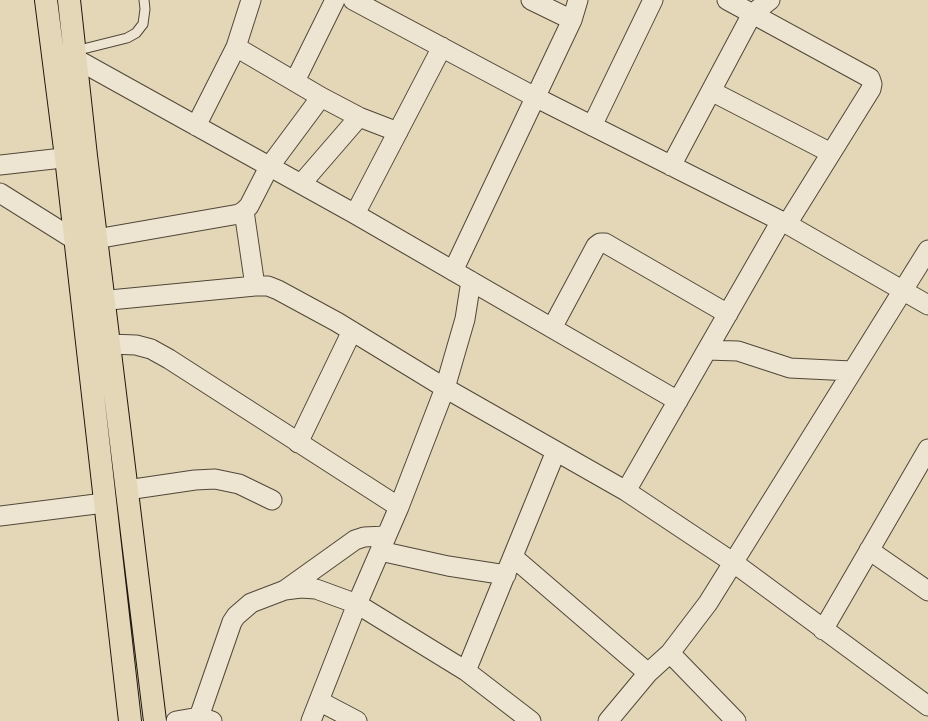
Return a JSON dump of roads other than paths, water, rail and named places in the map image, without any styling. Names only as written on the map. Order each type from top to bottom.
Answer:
[{"type":"main road","points":[[46,0],[76,156],[96,239],[155,721]]},
{"type":"main road","points":[[69,0],[75,55],[75,240],[130,721]]},
{"type":"street","points":[[196,126],[236,47],[251,0]]},
{"type":"street","points":[[295,81],[335,0]]},
{"type":"street","points":[[531,0],[572,20]]},
{"type":"street","points":[[453,271],[572,20],[578,0]]},
{"type":"street","points":[[592,126],[653,0]]},
{"type":"street","points":[[626,491],[728,314],[784,222],[831,153],[871,89],[872,84],[870,78],[727,0]]},
{"type":"street","points":[[671,166],[752,14],[770,0]]},
{"type":"street","points":[[358,1],[536,97],[784,222],[928,305]]},
{"type":"street","points":[[236,47],[321,97],[359,117],[398,132]]},
{"type":"street","points":[[355,214],[442,47]]},
{"type":"street","points":[[75,55],[196,126],[355,214],[678,401]]},
{"type":"street","points":[[711,91],[831,153]]},
{"type":"street","points":[[96,239],[239,214],[244,211],[249,206],[269,167],[321,97]]},
{"type":"street","points":[[301,184],[359,117]]},
{"type":"street","points":[[0,165],[76,156]]},
{"type":"street","points":[[0,193],[75,240]]},
{"type":"street","points":[[244,211],[255,286]]},
{"type":"street","points":[[552,328],[596,246],[600,243],[605,244],[728,314]]},
{"type":"street","points":[[608,721],[648,673],[670,653],[708,603],[851,371],[928,251]]},
{"type":"street","points":[[311,721],[357,604],[399,507],[445,388],[465,319],[471,281]]},
{"type":"street","points":[[82,303],[255,286],[268,286],[278,290],[352,331],[445,388],[626,491],[734,563],[928,706]]},
{"type":"street","points":[[298,443],[352,331]]},
{"type":"street","points":[[109,344],[136,345],[151,349],[399,507]]},
{"type":"street","points":[[707,350],[738,351],[790,368],[851,371]]},
{"type":"street","points":[[823,630],[928,449]]},
{"type":"street","points":[[466,671],[556,451]]},
{"type":"street","points":[[127,490],[195,480],[215,479],[239,484],[272,500]]},
{"type":"street","points":[[0,516],[104,503]]},
{"type":"street","points":[[285,590],[355,540],[364,537],[448,566],[506,575]]},
{"type":"street","points":[[869,550],[928,591]]},
{"type":"street","points":[[513,557],[648,673]]},
{"type":"street","points":[[176,721],[205,719],[232,622],[242,609],[251,603],[285,590],[301,588],[316,589],[357,604],[466,671],[531,721]]},
{"type":"street","points":[[670,653],[736,721]]},
{"type":"street","points":[[319,701],[357,721]]},
{"type":"lane","points":[[75,55],[127,38],[136,33],[143,24],[145,9],[144,0]]}]
